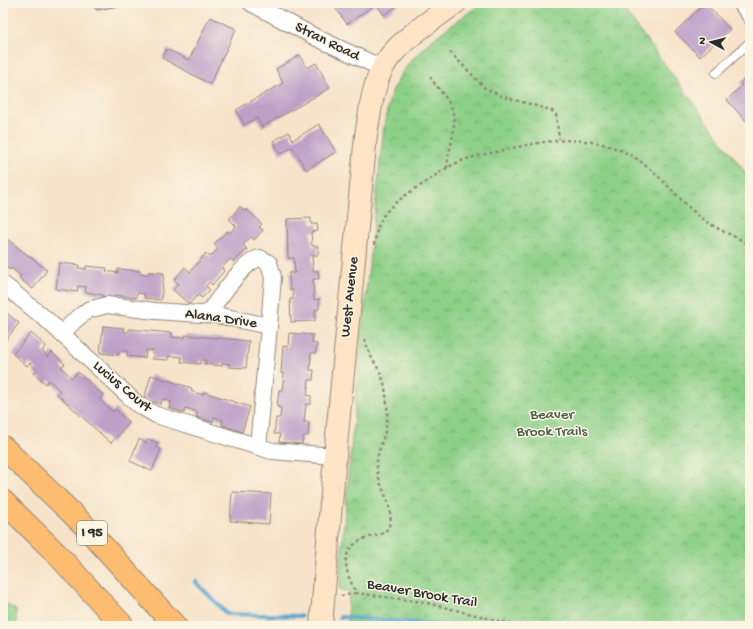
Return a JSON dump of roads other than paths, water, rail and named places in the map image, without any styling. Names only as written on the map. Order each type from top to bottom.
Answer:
[{"type":"highway","name":"I 95","points":[[3,447],[83,524],[175,626]]},
{"type":"highway","name":"I 95","points":[[3,501],[56,553],[123,626]]},
{"type":"street","name":"Stran Road","points":[[251,3],[317,38],[382,68]]},
{"type":"street","name":"West Avenue","points":[[321,626],[335,456],[366,135],[372,101],[382,68],[408,39],[455,3]]},
{"type":"street","points":[[208,314],[247,265],[260,258],[269,263],[272,277],[269,326]]},
{"type":"street","name":"Lucius Court","points":[[3,284],[62,334],[144,409],[171,421],[258,447],[285,452],[335,456]]},
{"type":"street","name":"Alana Drive","points":[[62,334],[88,310],[102,306],[119,306],[155,311],[208,314],[269,326],[258,447]]},
{"type":"lane","points":[[736,3],[750,22]]},
{"type":"lane","points":[[716,73],[750,42]]},
{"type":"waterway","points":[[195,581],[227,614],[302,616]]},
{"type":"waterway","points":[[340,617],[462,626]]},
{"type":"park label","name":"Beaver Brook Trails","points":[[552,424]]}]
